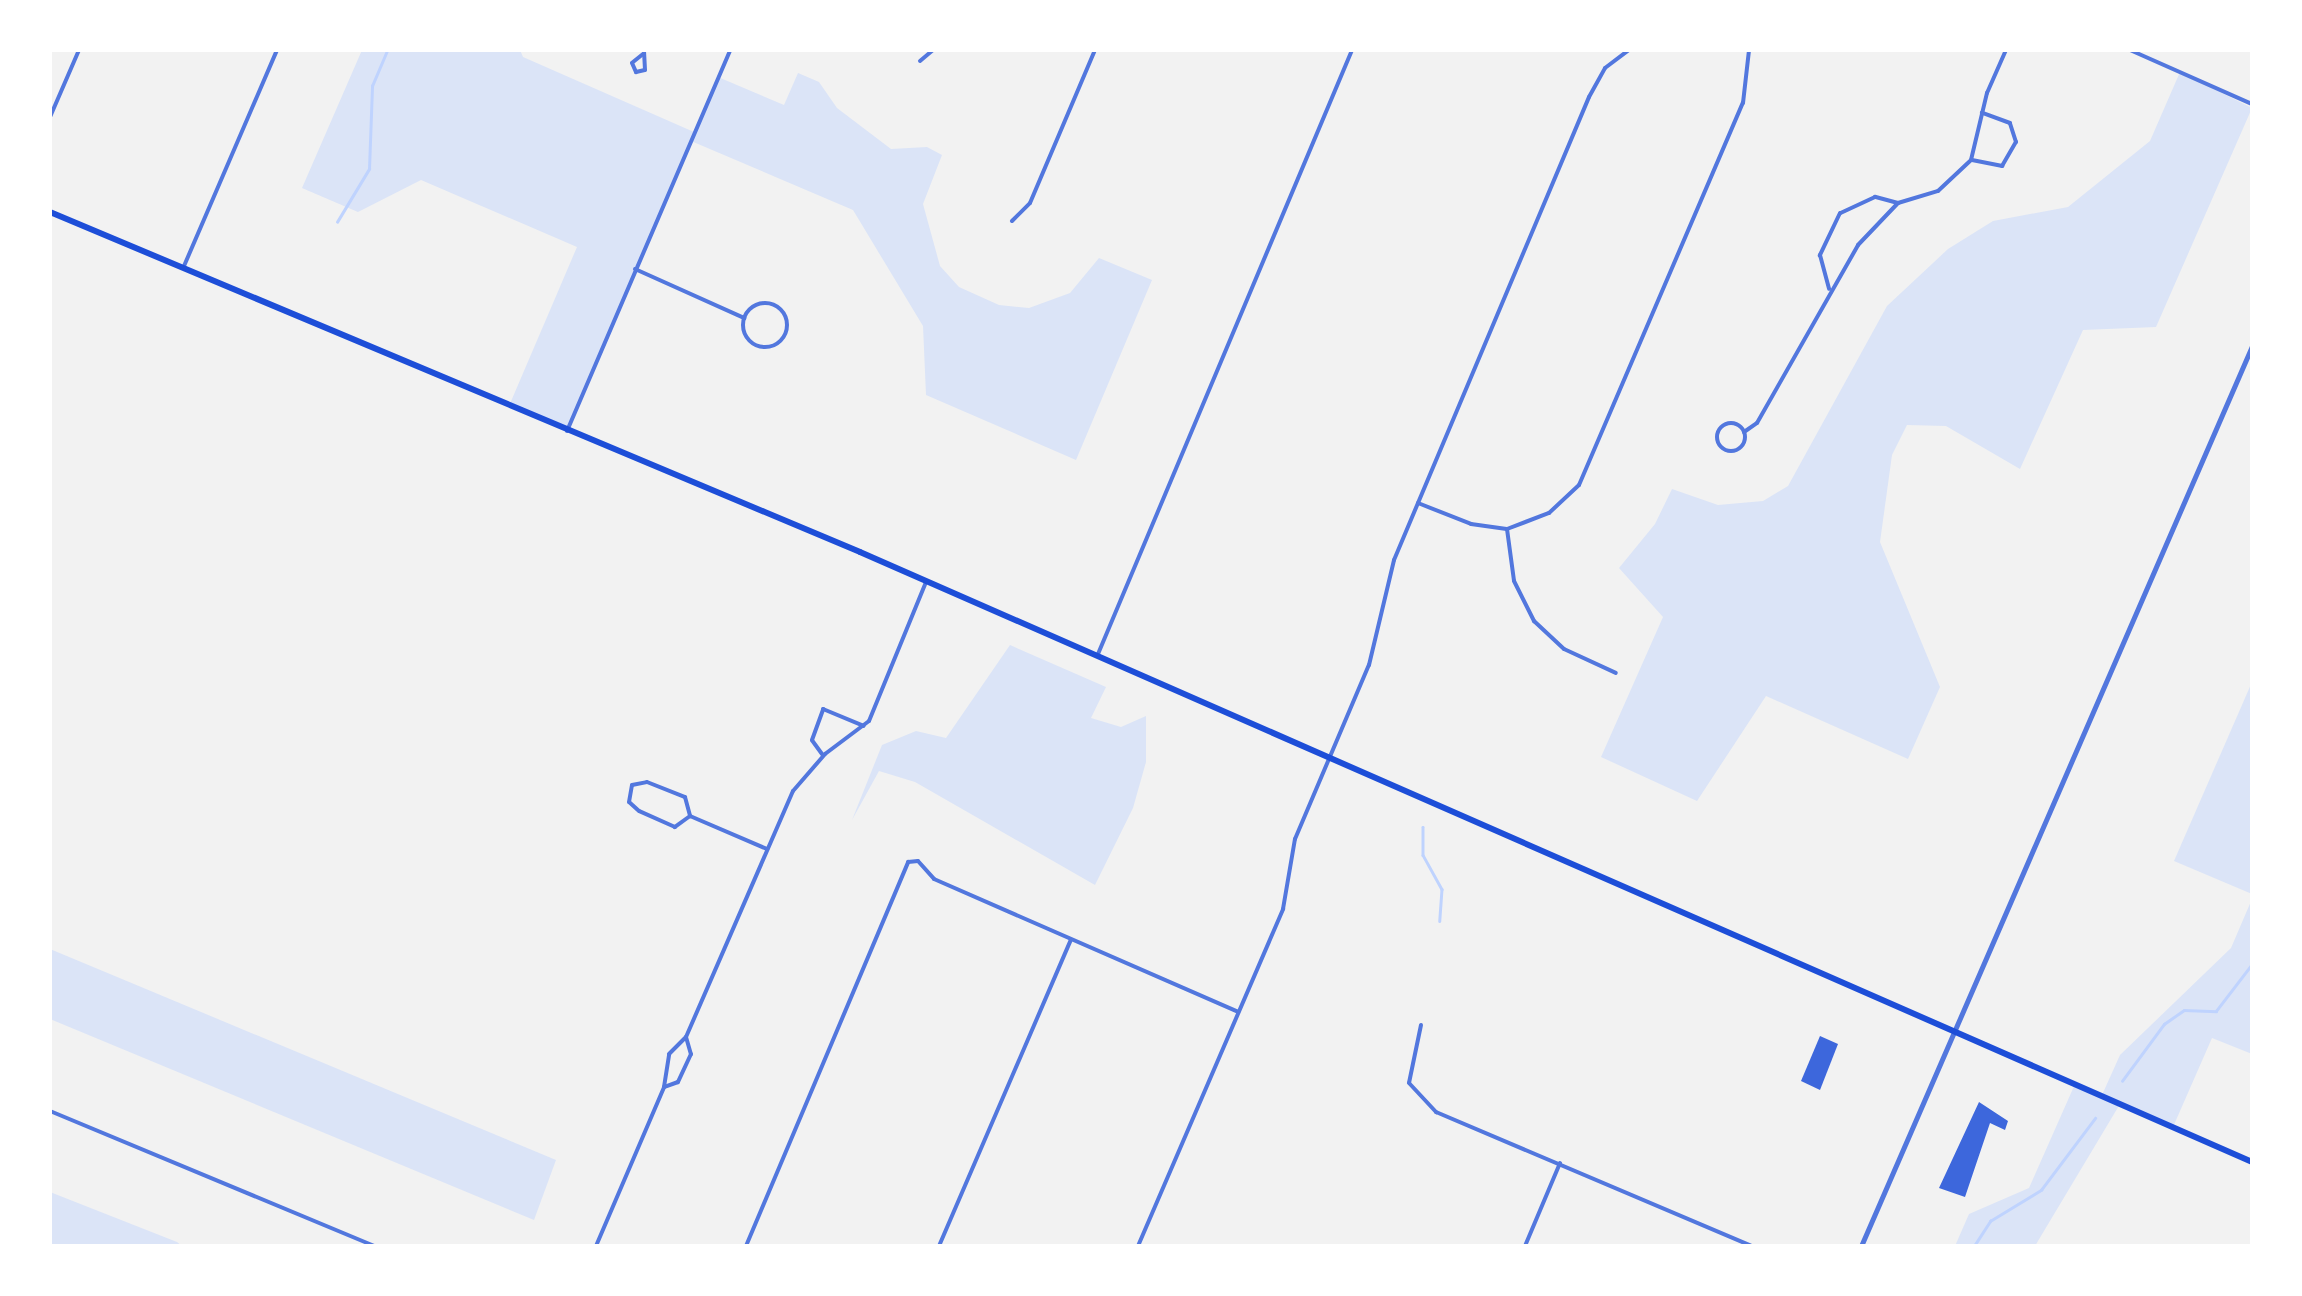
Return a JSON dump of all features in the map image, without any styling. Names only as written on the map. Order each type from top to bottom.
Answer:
[{"type":"main road","points":[[50,212],[926,582],[2252,1162]]},
{"type":"street","points":[[50,117],[79,50]]},
{"type":"street","points":[[182,269],[277,50]]},
{"type":"street","points":[[566,430],[730,50]]},
{"type":"street","points":[[920,61],[932,50]]},
{"type":"street","points":[[1012,220],[1030,203],[1095,50]]},
{"type":"street","points":[[1096,657],[1352,50]]},
{"type":"street","points":[[1138,1246],[1283,909],[1295,839],[1369,665],[1394,560],[1589,98],[1605,68],[1629,50]]},
{"type":"street","points":[[1418,502],[1471,524],[1507,528],[1560,506],[1594,457],[1743,103],[1749,50]]},
{"type":"street","points":[[1829,290],[1820,255],[1840,213],[1874,197],[1898,202],[1938,190],[1971,160],[1982,113],[2006,50]]},
{"type":"street","points":[[2130,50],[2252,104]]},
{"type":"street","points":[[1971,160],[1995,168],[2016,142],[2010,123],[1982,113]]},
{"type":"street","points":[[1744,432],[1726,424],[1718,442],[1736,450],[1744,432],[1757,423],[1858,244],[1898,202]]},
{"type":"street","points":[[635,268],[744,318]]},
{"type":"street","points":[[772,304],[784,312],[788,328],[777,344],[759,346],[746,336],[744,318],[755,305],[772,304]]},
{"type":"street","points":[[1862,1246],[2252,346]]},
{"type":"street","points":[[1507,528],[1514,581],[1534,621],[1564,649],[1616,673]]},
{"type":"street","points":[[596,1246],[664,1087],[670,1054],[686,1037],[800,779],[823,756],[864,726],[926,582]]},
{"type":"street","points":[[823,756],[812,740],[822,710],[864,726]]},
{"type":"street","points":[[647,782],[685,797],[690,816],[674,827],[639,811],[629,802],[632,785],[647,782]]},
{"type":"street","points":[[690,816],[766,849]]},
{"type":"street","points":[[746,1246],[908,862],[918,861],[934,879],[1239,1012]]},
{"type":"street","points":[[939,1246],[1071,940]]},
{"type":"street","points":[[1421,1025],[1408,1070],[1421,1102],[1751,1246]]},
{"type":"street","points":[[664,1087],[678,1082],[691,1054],[686,1037]]},
{"type":"street","points":[[50,1111],[375,1246]]},
{"type":"street","points":[[1525,1246],[1560,1162]]},
{"type":"shaded area","points":[[362,50],[520,50],[523,57],[694,132],[718,77],[784,105],[798,73],[819,82],[837,108],[891,149],[927,147],[942,155],[923,204],[940,266],[959,287],[999,305],[1029,308],[1070,293],[1099,258],[1152,280],[1076,460],[926,395],[923,326],[853,210],[691,141],[567,431],[509,406],[577,247],[421,180],[358,212],[302,188]]},
{"type":"shaded area","points":[[2180,72],[2252,108],[2156,327],[2083,330],[2020,469],[1946,426],[1907,425],[1892,455],[1880,542],[1940,687],[1908,759],[1766,696],[1697,801],[1601,757],[1663,617],[1619,568],[1655,524],[1672,489],[1718,505],[1763,501],[1788,486],[1887,306],[1948,249],[1993,221],[2068,207],[2150,141]]},
{"type":"shaded area","points":[[1010,645],[1106,687],[1091,718],[1121,727],[1146,716],[1146,762],[1133,808],[1095,885],[915,782],[879,771],[852,820],[882,745],[916,731],[946,738]]},
{"type":"shaded area","points":[[2252,682],[2252,894],[2174,861]]},
{"type":"shaded area","points":[[2252,899],[2252,1054],[2212,1038],[2173,1127],[2120,1104],[2035,1246],[1955,1246],[1969,1214],[2029,1188],[2075,1084],[2102,1095],[2120,1055],[2231,948]]},
{"type":"shaded area","points":[[50,949],[556,1160],[534,1220],[50,1019]]},
{"type":"shaded area","points":[[50,1192],[177,1242],[182,1246],[52,1246]]},
{"type":"building","points":[[1820,1036],[1838,1044],[1820,1090],[1801,1081]]},
{"type":"building","points":[[1979,1102],[2008,1121],[2005,1130],[1990,1123],[1965,1197],[1939,1188]]},
{"type":"waterway","points":[[337,222],[369,169],[372,86],[387,50]]},
{"type":"waterway","points":[[1423,827],[1423,855],[1442,889],[1440,921]]},
{"type":"waterway","points":[[2122,1081],[2164,1024],[2184,1010],[2216,1011],[2252,964]]},
{"type":"waterway","points":[[1974,1246],[1990,1221],[2041,1190],[2095,1118]]}]
